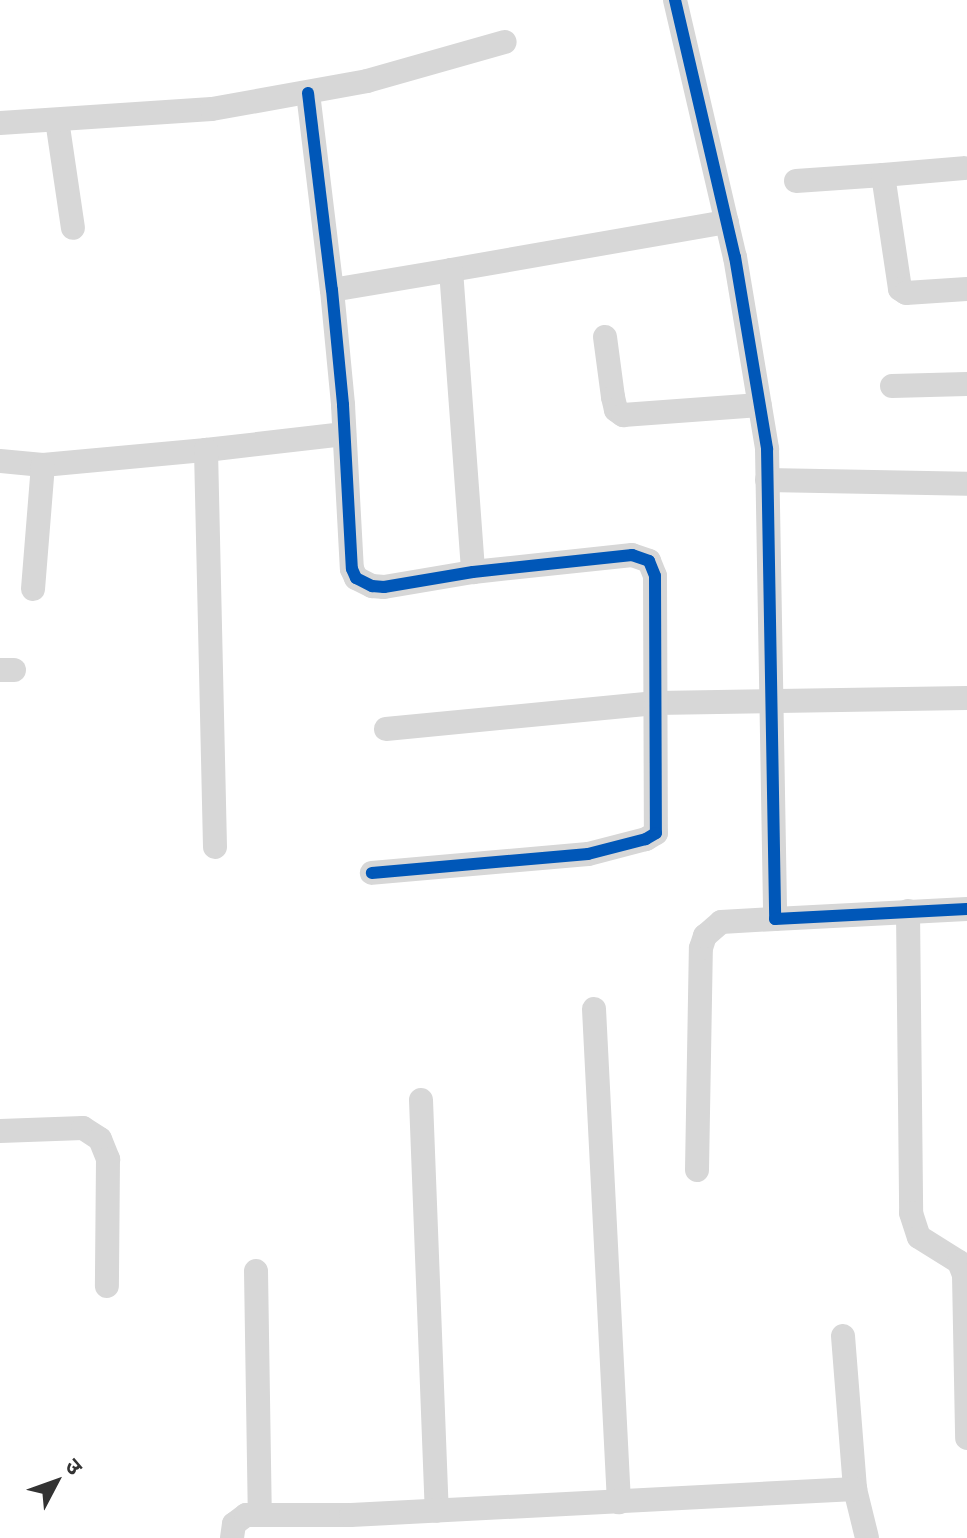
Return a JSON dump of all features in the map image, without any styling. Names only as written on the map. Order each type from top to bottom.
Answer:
[{"type":"street","points":[[675,0],[727,222],[767,449],[775,919]]},
{"type":"street","points":[[0,123],[212,109],[308,93],[404,72],[505,42]]},
{"type":"street","points":[[308,93],[332,290],[352,569],[356,578],[372,586],[384,587],[473,572],[642,556],[653,566],[655,576],[657,827],[652,836],[588,854],[372,873]]},
{"type":"street","points":[[57,120],[73,228]]},
{"type":"street","points":[[796,181],[964,168]]},
{"type":"street","points":[[883,175],[900,289],[906,293],[967,289]]},
{"type":"street","points":[[332,290],[727,222]]},
{"type":"street","points":[[451,270],[473,572]]},
{"type":"street","points":[[605,337],[616,410],[623,415],[760,405]]},
{"type":"street","points":[[892,386],[967,384]]},
{"type":"street","points":[[0,461],[43,465],[344,434]]},
{"type":"street","points":[[206,450],[215,847]]},
{"type":"street","points":[[33,589],[43,465]]},
{"type":"street","points":[[767,480],[967,484]]},
{"type":"street","points":[[386,729],[656,703],[967,698]]},
{"type":"street","points":[[697,1170],[701,948],[705,936],[721,922],[967,909]]},
{"type":"street","points":[[908,911],[911,1213],[919,1237],[959,1262],[964,1275],[967,1438]]},
{"type":"street","points":[[594,1009],[619,1502]]},
{"type":"street","points":[[421,1100],[437,1511]]},
{"type":"street","points":[[0,1131],[83,1128],[100,1139],[108,1159],[107,1286]]},
{"type":"street","points":[[256,1271],[260,1514]]},
{"type":"street","points":[[843,1336],[855,1489],[867,1538]]},
{"type":"street","points":[[232,1538],[234,1524],[240,1518],[260,1514],[437,1511],[855,1489]]},
{"type":"cycle path","points":[[675,0],[735,257],[767,449],[775,919],[967,909]]},
{"type":"cycle path","points":[[308,93],[332,290],[343,405],[352,569],[356,578],[372,586],[384,587],[473,572],[632,555],[649,561],[655,576],[656,833],[646,839],[588,854],[372,873]]}]
